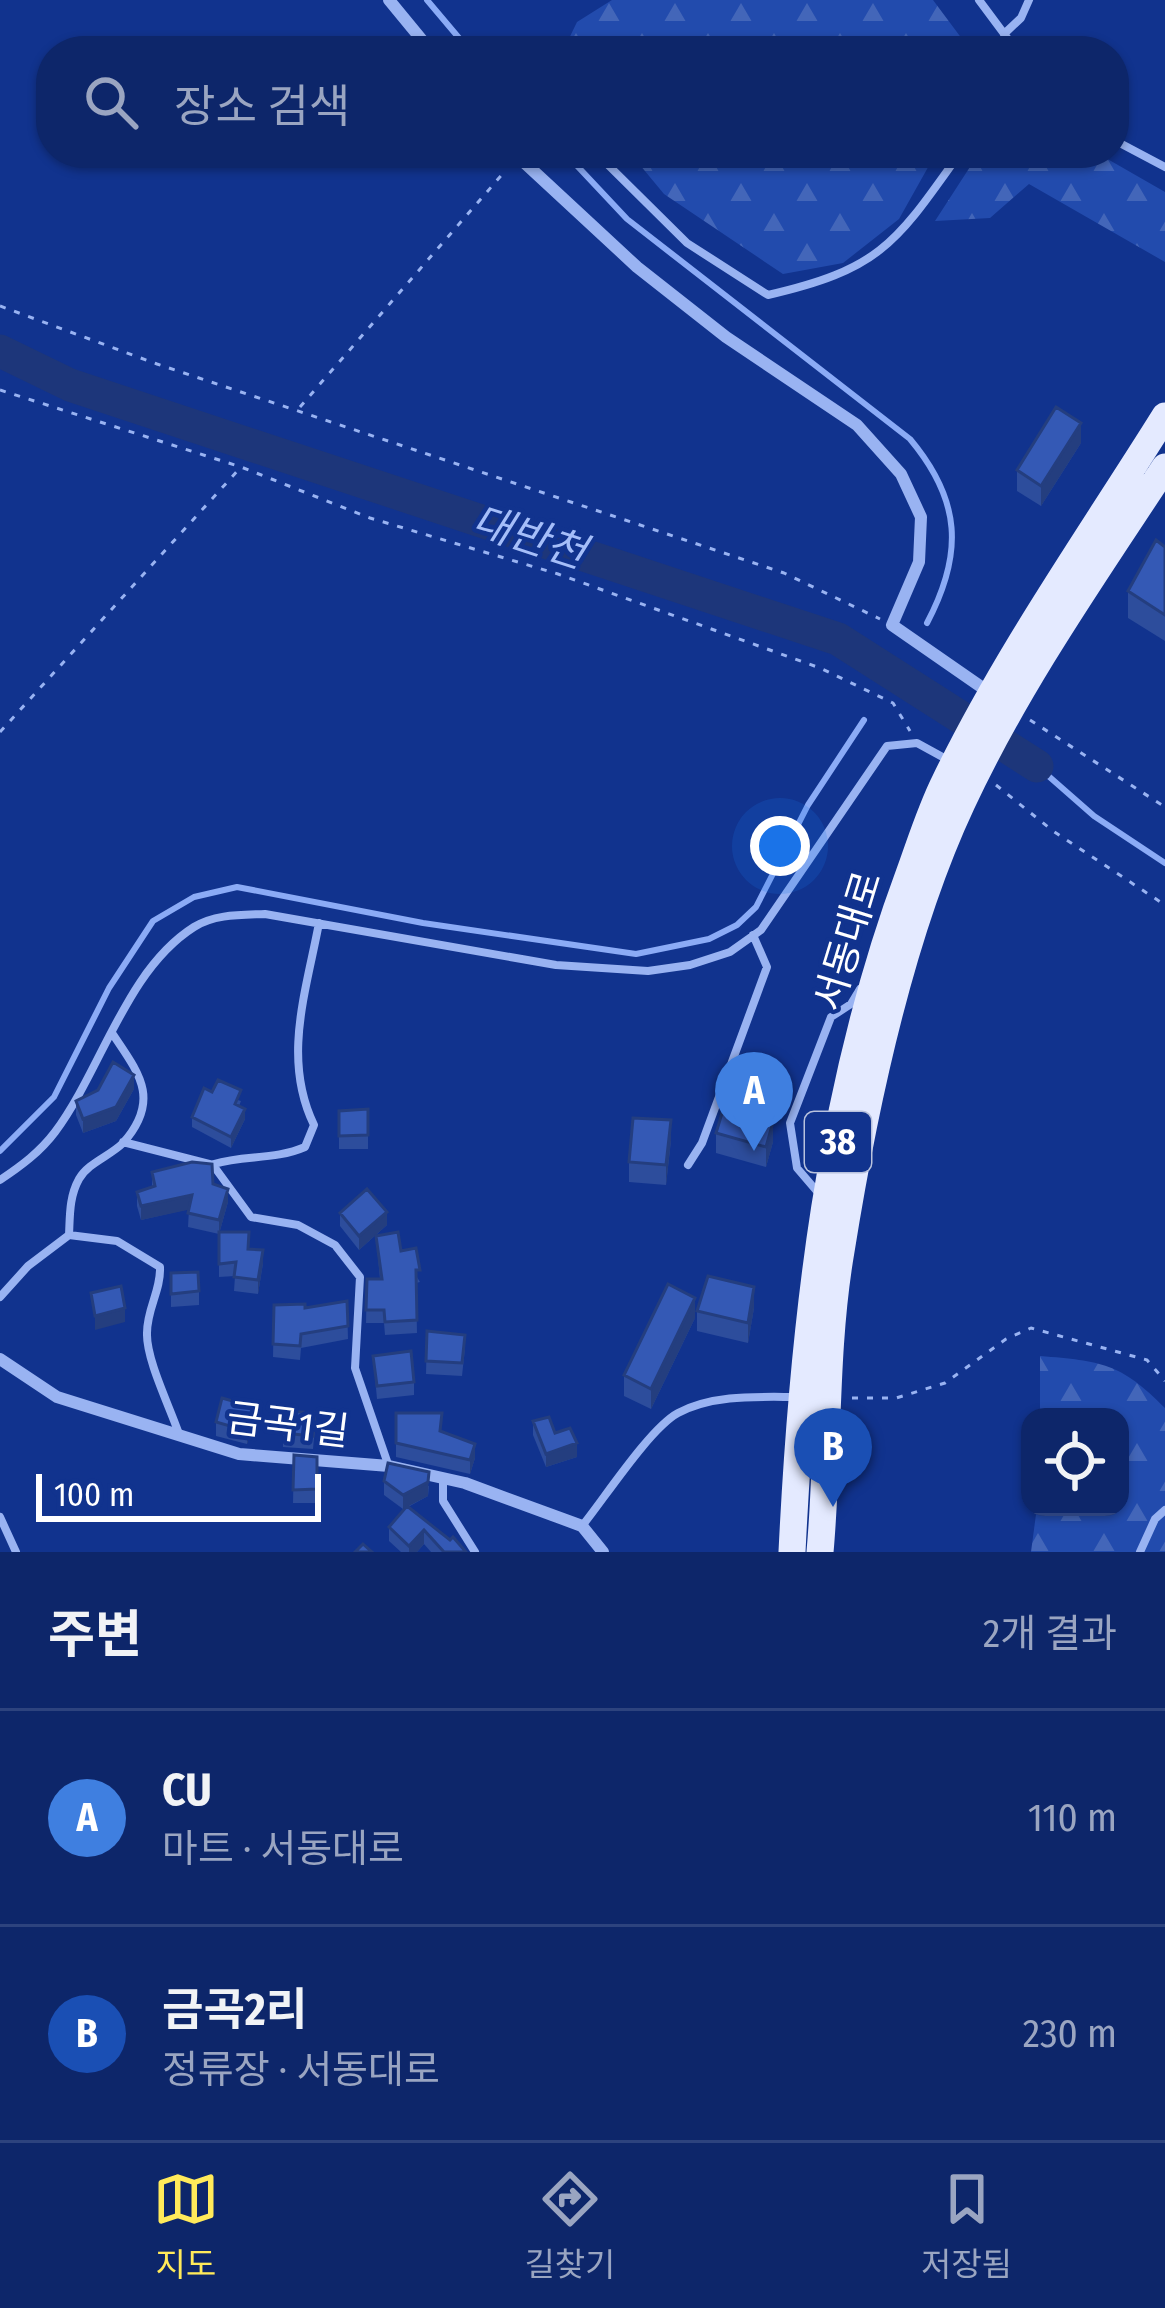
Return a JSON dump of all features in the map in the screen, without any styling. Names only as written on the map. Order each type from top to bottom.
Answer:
[{"type":"main road","name":"서동대로","points":[[792,1552],[800,1396],[827,1203],[876,962],[997,709],[1165,416]]},
{"type":"main road","name":"서동대로","points":[[997,709],[1165,466]]},
{"type":"main road","name":"서동대로","points":[[820,1552],[840,1255],[896,994],[970,761]]},
{"type":"street","points":[[389,0],[419,36]]},
{"type":"street","points":[[533,168],[638,267],[726,337],[857,425],[902,474],[921,517],[919,562],[892,626],[997,709]]},
{"type":"street","name":"금곡1길","points":[[0,1359],[57,1397],[181,1438],[239,1454],[389,1466],[443,1478],[582,1526]]},
{"type":"street","points":[[582,1526],[603,1552]]},
{"type":"lane","points":[[979,0],[1004,34],[1021,18],[1029,0]]},
{"type":"lane","points":[[1129,148],[1165,167]]},
{"type":"lane","points":[[611,168],[686,243],[768,295],[823,283],[872,259],[906,230],[949,168]]},
{"type":"lane","points":[[917,743],[970,761]]},
{"type":"lane","name":"서동대로","points":[[112,1033],[156,960],[196,925],[224,915],[265,914],[556,965],[647,971],[690,965],[730,952],[753,935],[794,884],[887,746],[917,743]]},
{"type":"lane","points":[[123,1142],[213,1165],[284,1156],[305,1147],[314,1125],[299,1095],[296,1053],[319,923]]},
{"type":"lane","points":[[688,1165],[702,1143],[767,967],[753,935]]},
{"type":"lane","points":[[827,1203],[797,1168],[790,1123],[832,1017],[850,1004],[876,962]]},
{"type":"lane","points":[[0,1180],[29,1160],[56,1131],[112,1033],[144,1082],[141,1112],[123,1142],[81,1175],[71,1199],[69,1235],[28,1266],[0,1297]]},
{"type":"lane","name":"금곡1길","points":[[213,1165],[251,1216],[298,1226],[334,1245],[360,1276],[356,1368],[389,1466]]},
{"type":"lane","name":"금곡1길","points":[[69,1235],[117,1241],[160,1267],[160,1287],[151,1304],[146,1339],[181,1438]]},
{"type":"lane","points":[[582,1526],[646,1444],[677,1413],[732,1397],[800,1396]]},
{"type":"lane","points":[[443,1478],[442,1502],[475,1552]]},
{"type":"lane","points":[[1140,1552],[1165,1510]]},
{"type":"lane","points":[[0,1516],[16,1552]]},
{"type":"path","points":[[299,409],[506,168]]},
{"type":"path","points":[[0,306],[157,364],[784,573],[892,626]]},
{"type":"path","points":[[0,390],[241,467],[370,518],[558,574],[820,668],[893,703],[917,743]]},
{"type":"path","points":[[0,732],[241,467]]},
{"type":"path","points":[[997,709],[1165,807]]},
{"type":"path","points":[[970,761],[1053,832],[1165,905]]},
{"type":"path","points":[[830,1392],[860,1401],[896,1398],[945,1383],[1006,1339],[1031,1328],[1147,1360],[1165,1381]]},
{"type":"green space","points":[[612,0],[933,0],[960,36],[570,36],[577,22]]},
{"type":"green space","points":[[642,168],[928,168],[899,219],[843,263],[783,274],[664,194]]},
{"type":"green space","points":[[969,168],[1123,168],[1165,192],[1165,262],[1029,184],[990,218],[935,221]]},
{"type":"green space","points":[[1040,1356],[1109,1367],[1165,1408],[1165,1552],[1031,1552],[1036,1516],[1129,1516],[1129,1408],[1040,1408]]},
{"type":"building","points":[[1056,407],[1081,423],[1041,486],[1017,470]]},
{"type":"building","points":[[1156,540],[1165,547],[1165,615],[1128,591]]},
{"type":"building","points":[[113,1062],[134,1075],[116,1107],[83,1119],[76,1101],[98,1090]]},
{"type":"building","points":[[218,1080],[241,1090],[235,1104],[245,1109],[231,1137],[192,1117],[204,1088],[212,1092]]},
{"type":"building","points":[[729,1090],[752,1096],[748,1113],[773,1122],[766,1147],[716,1133]]},
{"type":"building","points":[[368,1109],[368,1135],[339,1136],[339,1111]]},
{"type":"building","points":[[633,1118],[671,1120],[666,1165],[629,1162]]},
{"type":"building","points":[[192,1162],[212,1164],[213,1184],[228,1189],[219,1220],[188,1213],[192,1195],[141,1206],[137,1192],[155,1186],[152,1172]]},
{"type":"building","points":[[367,1189],[387,1212],[359,1236],[340,1213]]},
{"type":"building","points":[[219,1232],[249,1232],[248,1249],[263,1250],[258,1280],[234,1277],[236,1262],[219,1264]]},
{"type":"building","points":[[398,1232],[401,1251],[416,1248],[420,1270],[416,1270],[417,1320],[385,1322],[384,1310],[366,1310],[367,1279],[382,1279],[376,1236]]},
{"type":"building","points":[[198,1272],[199,1291],[171,1294],[171,1273]]},
{"type":"building","points":[[708,1276],[754,1287],[748,1323],[697,1311]]},
{"type":"building","points":[[668,1284],[695,1298],[651,1389],[624,1375]]},
{"type":"building","points":[[121,1286],[125,1308],[95,1316],[91,1293]]},
{"type":"building","points":[[347,1301],[348,1326],[301,1334],[300,1346],[273,1344],[274,1305],[305,1304],[305,1308]]},
{"type":"building","points":[[427,1331],[465,1335],[462,1363],[426,1361]]},
{"type":"building","points":[[411,1351],[414,1382],[377,1386],[373,1356]]},
{"type":"building","points":[[222,1398],[254,1407],[247,1431],[216,1422]]},
{"type":"building","points":[[285,1411],[315,1413],[313,1436],[283,1433]]},
{"type":"building","points":[[396,1413],[442,1413],[440,1431],[475,1444],[470,1460],[396,1443]]},
{"type":"building","points":[[549,1417],[555,1433],[570,1428],[577,1443],[546,1454],[533,1421]]},
{"type":"building","points":[[294,1455],[317,1457],[317,1489],[293,1490]]},
{"type":"building","points":[[388,1463],[429,1472],[428,1482],[403,1495],[384,1481]]},
{"type":"building","points":[[407,1506],[450,1540],[453,1537],[466,1552],[444,1552],[424,1530],[409,1546],[389,1527]]},
{"type":"waterway","points":[[427,0],[457,36]]},
{"type":"waterway","points":[[579,168],[627,219],[910,439],[939,484],[951,528],[947,573],[927,623]]},
{"type":"waterway","name":"대반천","points":[[0,351],[70,385],[838,639],[1037,766]]},
{"type":"waterway","points":[[0,1151],[54,1097],[109,988],[153,921],[194,897],[237,887],[423,923],[636,954],[709,939],[737,925],[756,907],[808,805],[864,720]]},
{"type":"waterway","points":[[1037,766],[1094,816],[1165,863]]},
{"type":"place","name":"CU","points":[[754,1151]]},
{"type":"place","name":"금곡2리","points":[[833,1507]]}]
